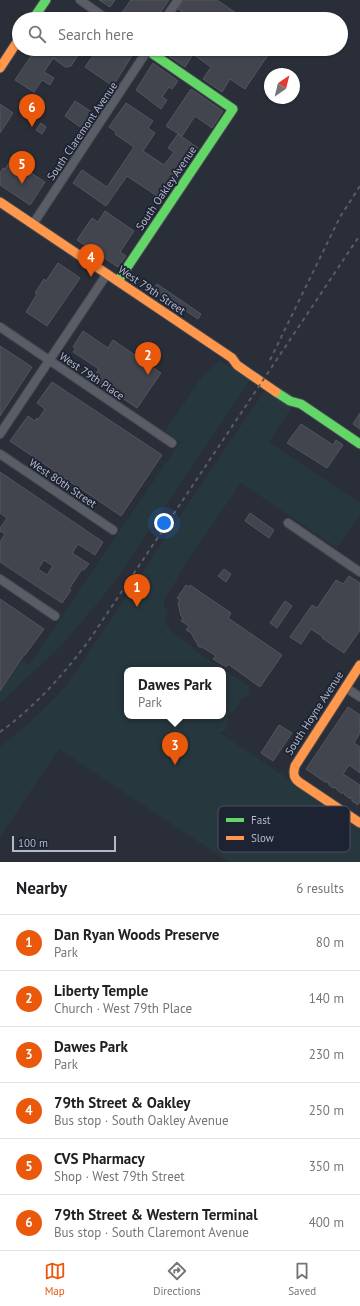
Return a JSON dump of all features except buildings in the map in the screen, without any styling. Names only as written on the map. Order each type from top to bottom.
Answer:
[{"type":"street","points":[[38,12],[46,0]]},
{"type":"street","points":[[80,0],[97,12]]},
{"type":"street","points":[[170,12],[178,0]]},
{"type":"street","points":[[0,68],[12,50]]},
{"type":"street","name":"South Claremont Avenue","points":[[33,224],[145,56]]},
{"type":"street","name":"South Oakley Avenue","points":[[118,281],[233,109],[156,56]]},
{"type":"street","name":"West 79th Street","points":[[0,202],[232,358],[237,365],[290,401],[300,404],[360,444]]},
{"type":"street","points":[[0,434],[108,274]]},
{"type":"street","name":"West 79th Place","points":[[0,326],[172,443]]},
{"type":"street","name":"West 80th Street","points":[[0,454],[113,530]]},
{"type":"street","points":[[288,524],[360,572]]},
{"type":"street","points":[[0,579],[55,616]]},
{"type":"street","name":"South Hoyne Avenue","points":[[335,806],[299,782],[293,776],[293,773],[295,766],[360,665]]},
{"type":"street","points":[[345,687],[360,698]]},
{"type":"street","name":"South Hoyne Avenue","points":[[350,816],[360,823]]},
{"type":"shaded area","points":[[219,360],[250,380],[117,578],[60,647],[0,703],[0,692],[22,661],[29,665],[180,442],[165,431],[202,377]]},
{"type":"shaded area","points":[[264,391],[272,396],[274,394],[292,407],[269,442],[360,503],[360,514],[337,548],[241,483],[185,564],[164,600],[164,606],[167,610],[166,625],[173,633],[188,643],[197,652],[220,667],[124,667],[124,719],[226,719],[226,671],[249,686],[249,691],[229,715],[227,728],[220,733],[329,806],[218,806],[218,852],[350,852],[350,820],[360,827],[360,862],[229,862],[59,749],[0,837],[0,747],[52,700],[68,683]]},
{"type":"railway","points":[[270,360],[340,217],[360,186]]},
{"type":"railway","points":[[0,732],[26,711],[49,689],[90,639],[360,235]]},
{"type":"traffic: fast","points":[[38,12],[46,0]]},
{"type":"traffic: fast","points":[[118,281],[233,109],[156,56]]},
{"type":"traffic: fast","points":[[276,392],[290,401],[301,404],[360,444]]},
{"type":"traffic: slow","points":[[0,68],[12,50]]},
{"type":"traffic: slow","points":[[0,202],[232,358],[237,365],[276,392]]},
{"type":"traffic: slow","points":[[335,806],[296,779],[294,773],[295,766],[360,665]]},
{"type":"traffic: slow","points":[[350,816],[360,823]]},
{"type":"place","name":"79th Street & Western Terminal","points":[[32,127]]},
{"type":"place","name":"CVS Pharmacy","points":[[22,184]]},
{"type":"place","name":"79th Street & Oakley","points":[[91,277]]},
{"type":"place","name":"Liberty Temple","points":[[148,375]]},
{"type":"place","name":"Dan Ryan Woods Preserve","points":[[137,607]]},
{"type":"place","name":"Dawes Park","points":[[175,765]]}]
